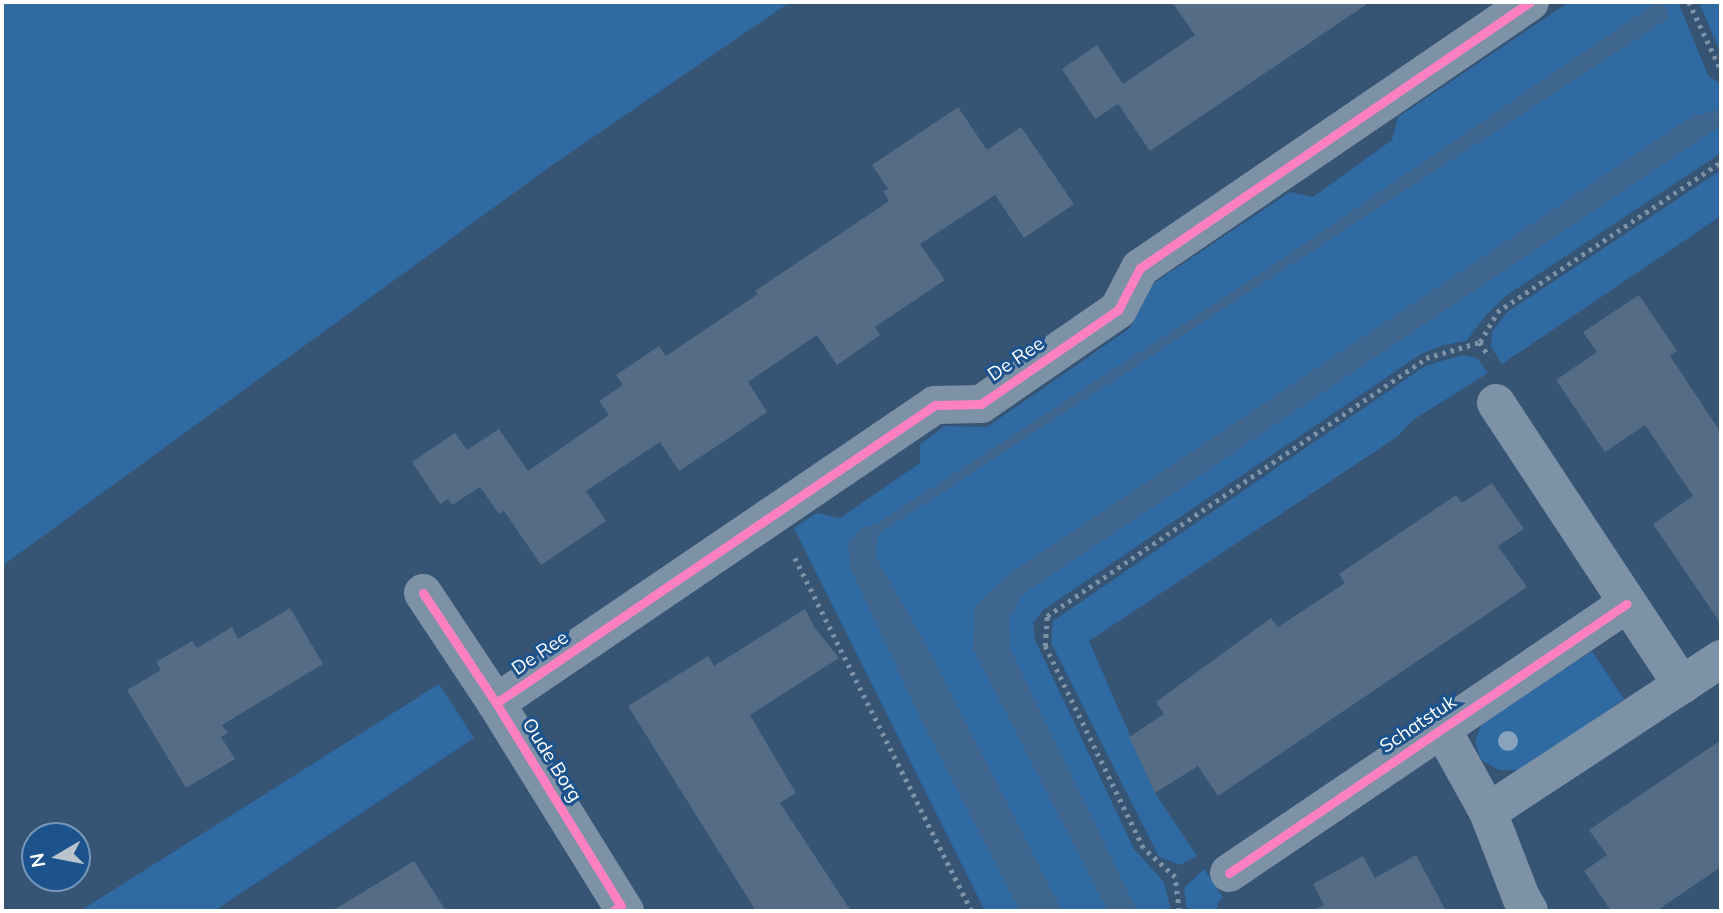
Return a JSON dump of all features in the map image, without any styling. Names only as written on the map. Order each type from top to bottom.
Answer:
[{"type":"street","name":"De Ree","points":[[496,703],[934,405],[981,404],[1118,310],[1140,268],[1530,2]]},
{"type":"street","points":[[1496,403],[1626,604],[1682,685]]},
{"type":"street","name":"Oude Borg","points":[[423,593],[496,703],[620,909]]},
{"type":"street","name":"Schatstuk","points":[[1229,873],[1626,604]]},
{"type":"street","points":[[1488,812],[1721,659]]},
{"type":"street","name":"Schatstuk","points":[[1442,729],[1488,812],[1529,911]]},
{"type":"path","points":[[1689,2],[1721,70]]},
{"type":"path","points":[[1179,911],[1175,877],[1143,848],[1045,646],[1046,616],[1426,358],[1480,342],[1497,312],[1721,162]]},
{"type":"path","points":[[774,516],[972,911]]},
{"type":"shaded area","points":[[2,2],[790,2],[551,166],[2,566]]},
{"type":"shaded area","points":[[1569,2],[1678,2],[1708,75],[1721,85],[1721,113],[1719,110],[1692,117],[1009,574],[973,648],[1108,911],[1062,911],[927,647],[875,556],[878,534],[1669,18],[1665,6],[1655,4],[1272,266],[877,524],[860,529],[849,544],[851,569],[921,719],[1020,911],[985,911],[794,528],[817,513],[840,518],[920,463],[920,444],[945,426],[987,427],[1130,328],[1151,285],[1290,192],[1313,197],[1392,140],[1398,117]]},
{"type":"shaded area","points":[[1699,2],[1721,2],[1721,54]]},
{"type":"shaded area","points":[[1655,3],[1665,5],[1669,18],[878,534],[875,556],[927,647],[1062,911],[1020,911],[921,719],[851,569],[848,544],[860,529],[877,524],[1272,266]]},
{"type":"shaded area","points":[[1719,110],[1721,125],[1021,595],[1009,620],[1010,649],[1137,911],[1108,911],[973,648],[974,607],[1009,574],[1692,117]]},
{"type":"shaded area","points":[[1721,125],[1721,153],[1507,295],[1487,314],[1466,341],[1444,345],[1421,354],[1043,610],[1033,623],[1035,640],[1134,849],[1164,882],[1171,911],[1137,911],[1010,649],[1009,620],[1021,595]]},
{"type":"shaded area","points":[[1721,170],[1721,216],[1502,364],[1491,346],[1492,332],[1506,313]]},
{"type":"shaded area","points":[[1462,355],[1477,358],[1488,373],[1413,420],[1399,435],[1379,449],[1089,641],[1155,793],[1197,856],[1180,865],[1159,857],[1051,643],[1053,621],[1425,366]]},
{"type":"shaded area","points":[[1592,651],[1624,699],[1521,770],[1499,770],[1481,760],[1475,741],[1482,723]]},
{"type":"shaded area","points":[[439,684],[474,738],[214,911],[80,911]]},
{"type":"shaded area","points":[[1204,869],[1223,897],[1217,904],[1218,911],[1187,911],[1184,888]]},
{"type":"building","points":[[1172,2],[1370,2],[1150,151],[1118,104],[1095,119],[1062,69],[1097,45],[1123,84],[1195,35]]},
{"type":"building","points":[[958,107],[987,150],[1021,127],[1074,204],[1024,238],[995,195],[920,244],[945,280],[875,327],[880,335],[837,365],[817,335],[748,382],[767,412],[679,471],[660,442],[586,491],[606,521],[541,565],[504,511],[499,514],[480,487],[452,505],[448,499],[440,504],[412,462],[455,433],[467,450],[499,429],[528,471],[609,415],[599,401],[623,385],[616,375],[659,346],[666,356],[758,294],[755,291],[889,201],[883,191],[888,189],[872,165]]},
{"type":"building","points":[[1639,295],[1677,351],[1670,356],[1721,433],[1721,624],[1653,524],[1693,496],[1645,425],[1605,452],[1556,380],[1597,352],[1583,332]]},
{"type":"building","points":[[1492,483],[1524,529],[1498,546],[1527,587],[1218,796],[1198,766],[1155,793],[1129,737],[1164,714],[1156,702],[1271,618],[1278,627],[1345,583],[1339,574],[1456,495],[1462,503]]},
{"type":"building","points":[[290,608],[323,664],[222,725],[228,733],[221,737],[235,759],[186,788],[127,690],[161,670],[156,662],[192,641],[197,648],[232,627],[238,639]]},
{"type":"building","points":[[805,609],[815,628],[839,658],[750,715],[796,793],[780,803],[851,911],[756,911],[628,706],[708,656],[714,666]]},
{"type":"building","points":[[1721,740],[1721,867],[1656,911],[1611,911],[1584,871],[1607,855],[1589,830]]},
{"type":"building","points":[[1416,855],[1446,911],[1312,911],[1324,905],[1313,884],[1363,856],[1375,878]]},
{"type":"building","points":[[414,861],[446,911],[332,911]]},
{"type":"cycle path","points":[[496,703],[935,405],[981,404],[1118,310],[1140,268],[1530,2]]},
{"type":"cycle path","points":[[423,593],[496,703],[621,906],[613,911]]},
{"type":"cycle path","points":[[1229,873],[1626,604]]}]
